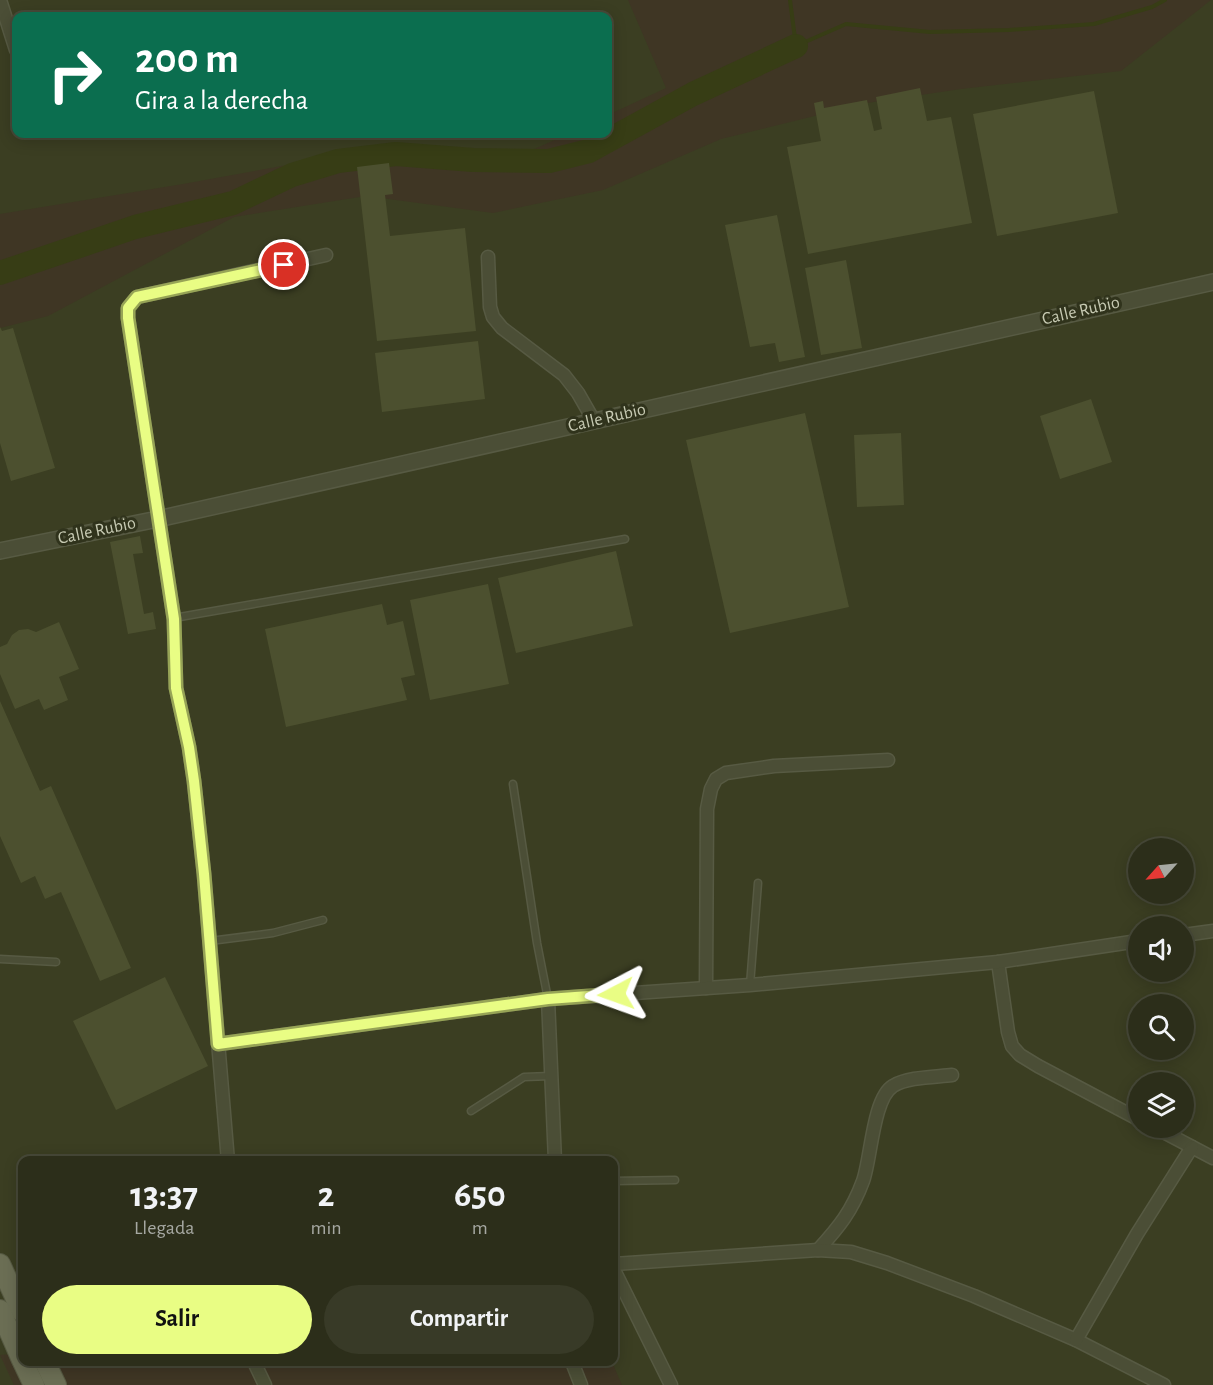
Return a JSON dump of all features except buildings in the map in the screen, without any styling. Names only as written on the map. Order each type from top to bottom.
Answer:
[{"type":"main road","points":[[0,1264],[15,1302]]},
{"type":"main road","points":[[0,1310],[18,1350]]},
{"type":"main road","points":[[25,1366],[34,1385]]},
{"type":"main road","points":[[47,1366],[56,1385]]},
{"type":"street","points":[[0,0],[12,38]]},
{"type":"street","points":[[228,1156],[194,781],[176,688],[174,619],[128,308],[137,297],[326,255]]},
{"type":"street","points":[[488,257],[490,307],[493,317],[502,328],[564,375],[578,393],[594,421]]},
{"type":"street","name":"Calle Rubio","points":[[0,551],[158,519],[1213,282]]},
{"type":"street","points":[[706,988],[707,809],[711,789],[716,779],[726,772],[774,766],[888,760]]},
{"type":"street","points":[[1194,934],[1213,931]]},
{"type":"street","points":[[218,1044],[548,999],[750,986],[998,962],[1128,942]]},
{"type":"street","points":[[998,962],[1012,1046],[1020,1055],[1038,1066],[1128,1114]]},
{"type":"street","points":[[548,999],[555,1156]]},
{"type":"street","points":[[818,1250],[850,1211],[864,1180],[869,1148],[884,1094],[892,1087],[905,1082],[952,1075]]},
{"type":"street","points":[[1175,1138],[1213,1158]]},
{"type":"street","points":[[1076,1340],[1137,1234],[1192,1147]]},
{"type":"street","points":[[618,1264],[818,1250],[851,1252],[974,1296],[1076,1340],[1164,1385]]},
{"type":"street","points":[[618,1278],[671,1385]]},
{"type":"street","points":[[258,1366],[265,1385]]},
{"type":"street","points":[[574,1366],[581,1385]]},
{"type":"lane","points":[[174,619],[625,539]]},
{"type":"lane","points":[[513,784],[537,943],[548,999]]},
{"type":"lane","points":[[750,986],[758,883]]},
{"type":"lane","points":[[210,941],[273,933],[322,920]]},
{"type":"lane","points":[[0,959],[56,962]]},
{"type":"lane","points":[[471,1111],[524,1077],[552,1076]]},
{"type":"lane","points":[[618,1181],[675,1180]]},
{"type":"shaded area","points":[[628,0],[1211,0],[1121,71],[961,89],[867,103],[721,139],[603,190],[493,213],[366,196],[234,217],[48,316],[0,328],[0,214],[376,149],[532,150],[559,138],[612,138],[612,113],[666,88]]},
{"type":"shaded area","points":[[18,1353],[18,1366],[614,1366],[622,1385],[14,1385],[0,1355]]},
{"type":"waterway","points":[[790,0],[796,46],[846,24],[930,32],[1009,30],[1094,24],[1152,7],[1165,0]]},
{"type":"waterway","points":[[0,273],[135,227],[233,203],[292,175],[338,161],[396,154],[473,160],[549,161],[589,151],[693,94],[796,46]]},
{"type":"route","points":[[284,265],[137,297],[128,308],[174,619],[176,688],[194,781],[218,1044],[548,999],[616,994]]}]
